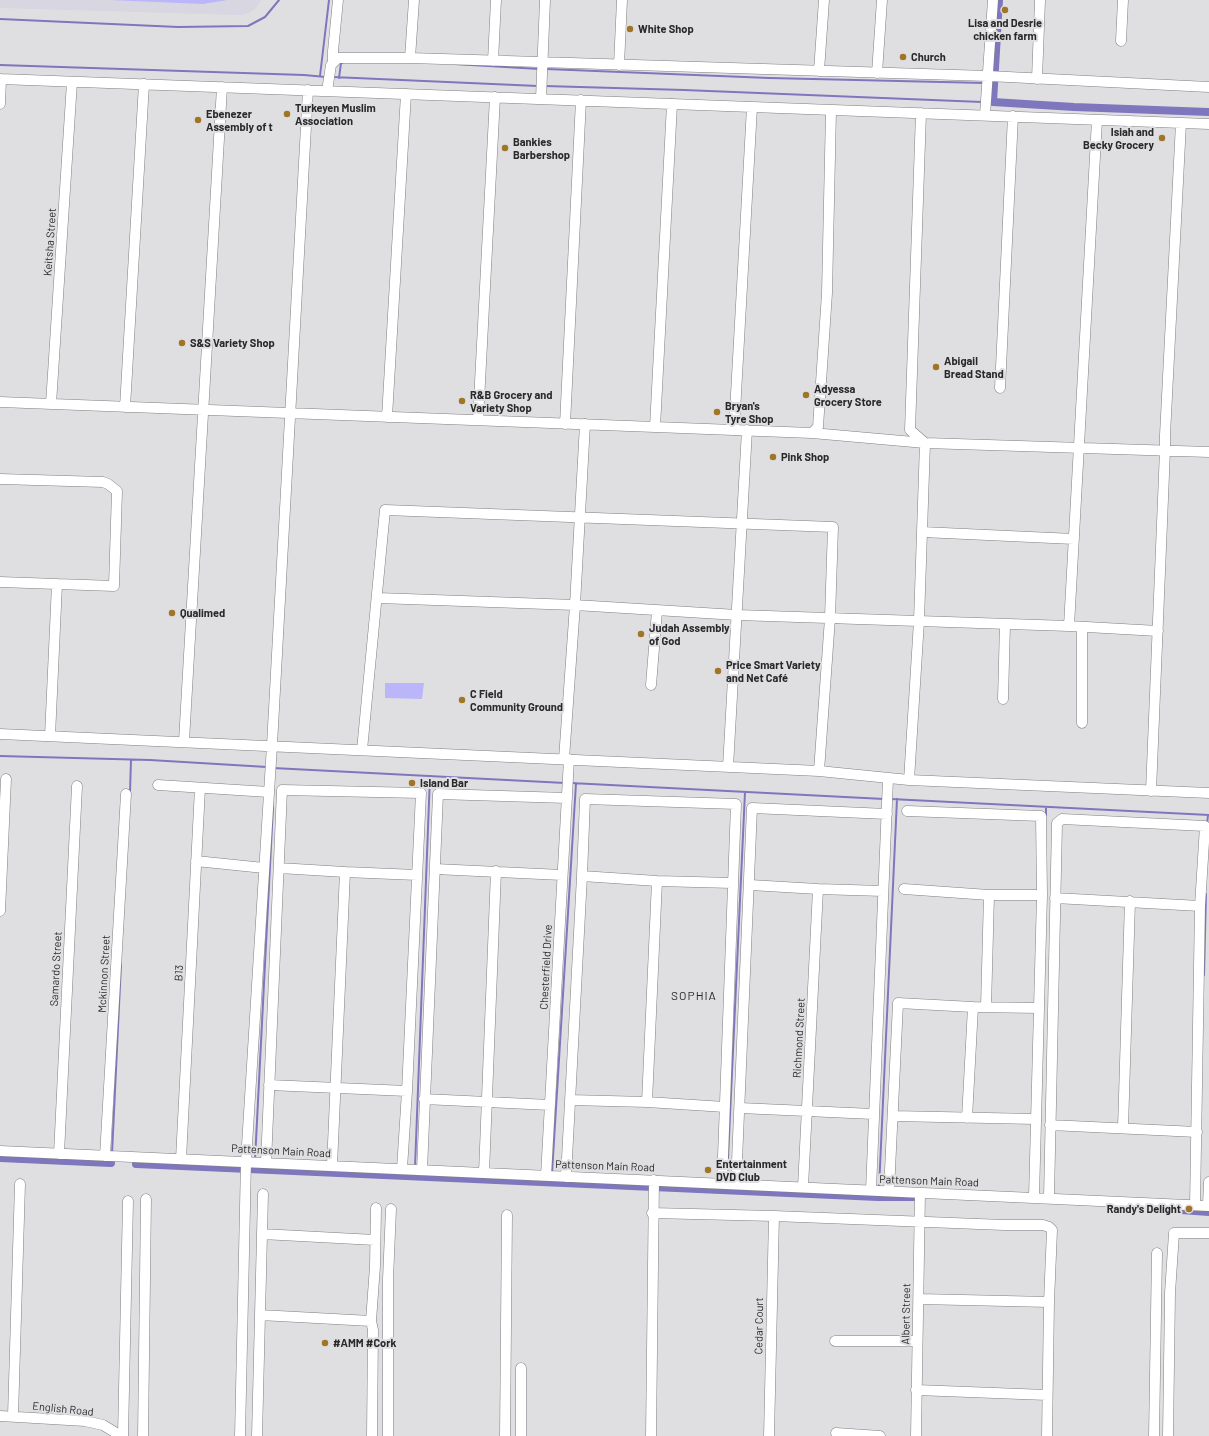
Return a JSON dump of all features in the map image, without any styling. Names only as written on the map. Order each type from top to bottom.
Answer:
[{"type":"street","points":[[334,61],[332,51],[338,0]]},
{"type":"street","points":[[410,58],[414,0]]},
{"type":"street","points":[[493,61],[496,0]]},
{"type":"street","points":[[541,99],[545,0]]},
{"type":"street","points":[[619,65],[622,0]]},
{"type":"street","points":[[819,71],[824,0]]},
{"type":"street","points":[[877,74],[882,0]]},
{"type":"street","points":[[985,115],[993,0]]},
{"type":"street","points":[[1037,79],[1040,0]]},
{"type":"street","points":[[1121,41],[1124,0]]},
{"type":"street","points":[[327,91],[330,65],[338,58],[410,58],[877,74],[988,76],[1209,87]]},
{"type":"street","points":[[0,104],[1,79],[1209,124]]},
{"type":"street","name":"Keitsha Street","points":[[51,404],[72,82]]},
{"type":"street","points":[[126,407],[144,84]]},
{"type":"street","points":[[184,741],[222,87]]},
{"type":"street","points":[[240,1436],[246,1164],[272,745],[308,90]]},
{"type":"street","points":[[387,417],[406,94]]},
{"type":"street","points":[[478,420],[495,97]]},
{"type":"street","points":[[565,424],[581,100]]},
{"type":"street","points":[[654,427],[672,104]]},
{"type":"street","points":[[734,430],[752,107]]},
{"type":"street","points":[[812,433],[818,427],[827,293],[831,110]]},
{"type":"street","points":[[921,113],[910,430],[925,443]]},
{"type":"street","points":[[1000,388],[1013,116]]},
{"type":"street","points":[[1069,626],[1097,120]]},
{"type":"street","points":[[1151,790],[1166,450],[1165,435],[1181,123]]},
{"type":"street","points":[[0,402],[747,430],[812,433],[925,443],[1209,452]]},
{"type":"street","name":"Chesterfield Drive","points":[[546,1176],[567,798],[567,759],[585,424]]},
{"type":"street","points":[[728,767],[747,430]]},
{"type":"street","points":[[909,780],[919,621],[925,443]]},
{"type":"street","points":[[0,479],[103,482],[117,491],[114,586],[0,582]]},
{"type":"street","points":[[362,750],[378,598],[385,510],[833,527],[830,618],[819,771]]},
{"type":"street","points":[[922,532],[1074,539]]},
{"type":"street","points":[[50,736],[57,584]]},
{"type":"street","points":[[378,598],[575,605],[737,615],[1069,626],[1158,631]]},
{"type":"street","points":[[651,685],[657,611]]},
{"type":"street","points":[[1003,698],[1005,624]]},
{"type":"street","points":[[1082,627],[1082,722]]},
{"type":"street","points":[[0,734],[184,741],[819,771],[888,779],[1209,793]]},
{"type":"street","points":[[871,1190],[888,812],[888,779]]},
{"type":"street","points":[[0,910],[6,780]]},
{"type":"street","name":"Samardo Street","points":[[59,1154],[77,786]]},
{"type":"street","points":[[158,786],[268,792]]},
{"type":"street","name":"B13","points":[[181,1159],[200,788]]},
{"type":"street","points":[[264,1163],[270,1085],[282,790],[421,793],[403,1169]]},
{"type":"street","name":"Mckinnon Street","points":[[105,1156],[126,794]]},
{"type":"street","points":[[420,1170],[438,794],[567,798]]},
{"type":"street","points":[[566,1177],[585,799],[736,804],[722,1184]]},
{"type":"street","points":[[736,1184],[750,884],[752,808],[888,812]]},
{"type":"street","points":[[907,811],[1041,816],[1042,895],[1036,1119],[1040,1198]]},
{"type":"street","points":[[1040,1198],[1050,1125],[1057,822],[1062,819],[1205,826],[1200,906],[1195,1205]]},
{"type":"street","points":[[196,861],[264,868]]},
{"type":"street","points":[[279,868],[417,875]]},
{"type":"street","points":[[435,868],[562,875]]},
{"type":"street","points":[[484,1173],[496,871]]},
{"type":"street","points":[[332,1166],[345,872]]},
{"type":"street","points":[[582,876],[732,883]]},
{"type":"street","points":[[647,1102],[657,880]]},
{"type":"street","points":[[750,884],[818,889],[884,891]]},
{"type":"street","name":"Richmond Street","points":[[803,1187],[818,889]]},
{"type":"street","points":[[904,889],[989,895],[1042,895]]},
{"type":"street","points":[[986,1007],[989,895]]},
{"type":"street","points":[[1055,898],[1200,906]]},
{"type":"street","points":[[1123,1128],[1130,902]]},
{"type":"street","points":[[889,1191],[898,1003],[973,1007],[1039,1008]]},
{"type":"street","points":[[967,1118],[973,1007]]},
{"type":"street","points":[[270,1085],[407,1091]]},
{"type":"street","points":[[424,1099],[550,1105]]},
{"type":"street","points":[[570,1100],[647,1102],[725,1108]]},
{"type":"street","points":[[740,1108],[874,1114]]},
{"type":"street","points":[[893,1116],[1036,1119]]},
{"type":"street","points":[[1050,1125],[1197,1132]]},
{"type":"street","name":"Pattenson Main Road","points":[[0,1151],[181,1159],[246,1164],[264,1163],[653,1182],[871,1190],[889,1191],[920,1197],[1040,1198],[1209,1206]]},
{"type":"street","points":[[651,1436],[653,1346],[653,1182]]},
{"type":"street","points":[[1209,1182],[1209,1206]]},
{"type":"street","points":[[13,1416],[20,1184]]},
{"type":"street","points":[[257,1436],[263,1194]]},
{"type":"street","name":"Albert Street","points":[[916,1436],[920,1197]]},
{"type":"street","points":[[143,1436],[146,1199]]},
{"type":"street","points":[[122,1436],[128,1201]]},
{"type":"street","points":[[372,1436],[373,1330],[371,1321],[375,1266],[376,1208]]},
{"type":"street","points":[[388,1436],[388,1279],[391,1209]]},
{"type":"street","points":[[652,1213],[1043,1225],[1049,1227],[1052,1230],[1049,1302],[1047,1436]]},
{"type":"street","points":[[505,1436],[507,1215]]},
{"type":"street","name":"Cedar Court","points":[[769,1436],[774,1216]]},
{"type":"street","points":[[1168,1436],[1170,1322],[1174,1233],[1209,1233]]},
{"type":"street","points":[[262,1234],[375,1240]]},
{"type":"street","points":[[1154,1436],[1157,1253]]},
{"type":"street","points":[[919,1299],[1049,1302]]},
{"type":"street","points":[[260,1315],[371,1321]]},
{"type":"street","points":[[1156,1322],[1170,1322]]},
{"type":"street","points":[[835,1341],[917,1341]]},
{"type":"street","points":[[505,1376],[521,1372],[521,1436]]},
{"type":"street","points":[[916,1390],[1047,1395]]},
{"type":"street","name":"English Road","points":[[0,1416],[85,1421],[103,1425],[122,1436]]},
{"type":"street","points":[[836,1433],[880,1436]]},
{"type":"shaded area","points":[[0,0],[261,0],[256,8],[251,12],[243,15],[237,15],[0,8]]},
{"type":"shaded area","points":[[110,0],[227,0],[203,4]]},
{"type":"shaded area","points":[[385,683],[424,683],[422,699],[385,698]]},
{"type":"waterway","points":[[0,19],[178,27],[248,26],[265,17],[279,0]]},
{"type":"waterway","points":[[320,76],[329,0]]},
{"type":"waterway","points":[[999,0],[993,102],[1074,107],[1209,112]]},
{"type":"waterway","points":[[339,78],[341,63],[344,62]]},
{"type":"waterway","points":[[454,64],[539,69]]},
{"type":"waterway","points":[[0,65],[326,77]]},
{"type":"waterway","points":[[546,69],[769,78],[985,83]]},
{"type":"waterway","points":[[333,77],[538,86]]},
{"type":"waterway","points":[[545,86],[982,102]]},
{"type":"waterway","points":[[0,756],[150,760],[267,767]]},
{"type":"waterway","points":[[130,792],[131,760]]},
{"type":"waterway","points":[[273,768],[565,783]]},
{"type":"waterway","points":[[415,1167],[430,776]]},
{"type":"waterway","points":[[571,783],[884,799]]},
{"type":"waterway","points":[[552,1173],[576,783]]},
{"type":"waterway","points":[[727,1180],[745,792]]},
{"type":"waterway","points":[[891,799],[1209,815]]},
{"type":"waterway","points":[[879,1188],[897,799]]},
{"type":"waterway","points":[[255,1160],[273,807]]},
{"type":"waterway","points":[[1046,807],[1046,815]]},
{"type":"waterway","points":[[1207,824],[1208,815]]},
{"type":"waterway","points":[[1204,975],[1206,894]]},
{"type":"waterway","points":[[112,1154],[121,964]]},
{"type":"waterway","points":[[0,1158],[111,1163]]},
{"type":"waterway","points":[[136,1164],[878,1197],[916,1197]]},
{"type":"waterway","points":[[1167,1209],[1209,1212]]},
{"type":"place","name":"Lisa and Desrie chicken farm","points":[[1005,10]]},
{"type":"place","name":"White Shop","points":[[630,29]]},
{"type":"place","name":"Church","points":[[903,57]]},
{"type":"place","name":"Turkeyen Muslim Association","points":[[287,114]]},
{"type":"place","name":"Ebenezer Assembly of t","points":[[198,120]]},
{"type":"place","name":"Isiah and Becky Grocery","points":[[1162,138]]},
{"type":"place","name":"Bankies Barbershop","points":[[505,148]]},
{"type":"place","name":"S&S Variety Shop","points":[[182,343]]},
{"type":"place","name":"Abigail Bread Stand","points":[[936,367]]},
{"type":"place","name":"Adyessa Grocery Store","points":[[806,395]]},
{"type":"place","name":"R&B Grocery and Variety Shop","points":[[462,401]]},
{"type":"place","name":"Bryan's Tyre Shop","points":[[717,412]]},
{"type":"place","name":"Pink Shop","points":[[773,457]]},
{"type":"place","name":"Qualimed","points":[[172,613]]},
{"type":"place","name":"Judah Assembly of God","points":[[641,634]]},
{"type":"place","name":"Price Smart Variety and Net Café","points":[[718,671]]},
{"type":"place","name":"C Field Community Ground","points":[[462,700]]},
{"type":"place","name":"Island Bar","points":[[412,783]]},
{"type":"place","name":"Entertainment DVD Club","points":[[708,1170]]},
{"type":"place","name":"Randy's Delight","points":[[1189,1209]]},
{"type":"place","name":"#AMM #Cork","points":[[325,1343]]},
{"type":"district","name":"SOPHIA","points":[[694,996]]}]
